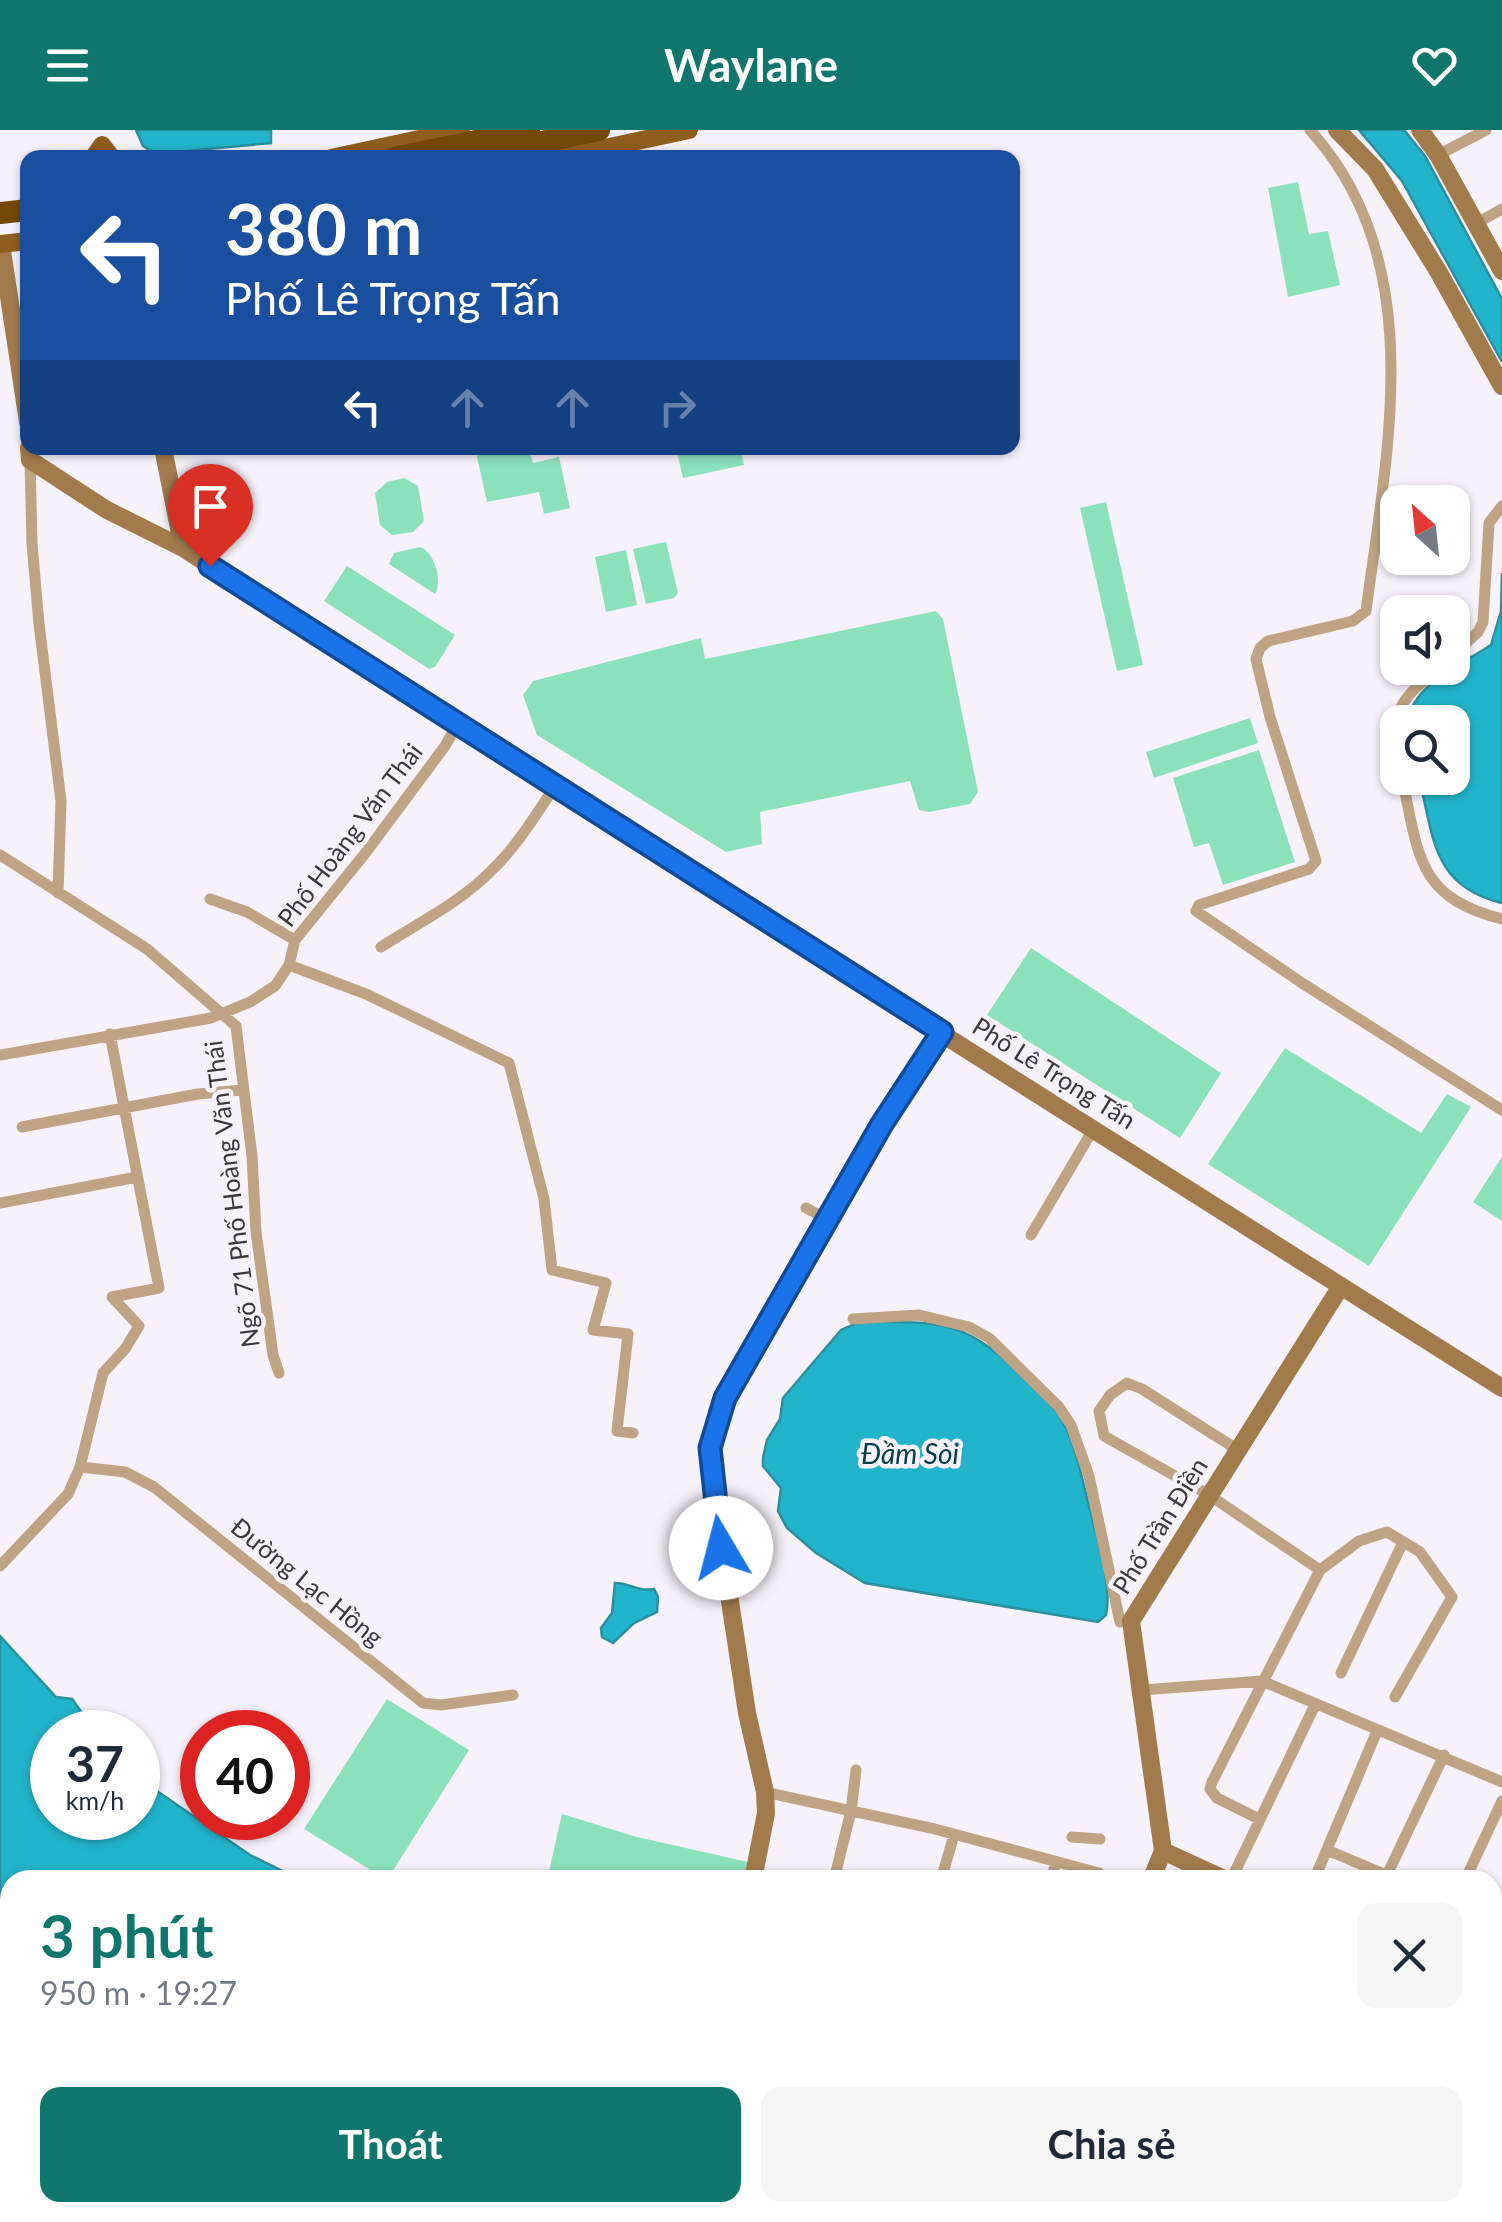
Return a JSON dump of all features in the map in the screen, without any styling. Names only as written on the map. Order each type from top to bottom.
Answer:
[{"type":"highway","points":[[433,150],[529,130]]},
{"type":"highway","points":[[526,150],[595,141]]},
{"type":"main road","points":[[368,150],[461,130]]},
{"type":"main road","points":[[586,130],[595,141],[689,130]]},
{"type":"street","points":[[1310,130],[1346,176],[1368,222],[1389,304],[1390,412],[1366,612],[1353,621],[1268,641],[1256,659],[1270,717],[1316,861],[1310,868],[1199,904],[1196,910],[1502,1110]]},
{"type":"street","points":[[1337,130],[1375,169],[1502,386]]},
{"type":"street","points":[[1420,130],[1502,271]]},
{"type":"street","points":[[1438,156],[1486,130]]},
{"type":"street","points":[[1477,223],[1502,209]]},
{"type":"street","points":[[0,244],[20,371]]},
{"type":"street","points":[[30,455],[39,624],[61,801],[58,893]]},
{"type":"street","name":"Phố Lê Trọng Tấn","points":[[31,455],[108,510],[183,548],[554,788],[1502,1388]]},
{"type":"street","points":[[164,455],[183,548]]},
{"type":"street","points":[[1470,639],[1483,622],[1489,523],[1502,506]]},
{"type":"street","points":[[1401,705],[1418,685]]},
{"type":"street","name":"Phố Hoàng Văn Thái","points":[[0,1055],[223,1014],[276,986],[289,965],[295,940],[367,851],[457,725]]},
{"type":"street","points":[[381,947],[458,900],[490,874],[554,788]]},
{"type":"street","points":[[1406,795],[1419,850],[1434,886],[1452,901],[1502,919]]},
{"type":"street","points":[[0,855],[147,949],[223,1014]]},
{"type":"street","points":[[210,900],[244,911],[295,940]]},
{"type":"street","points":[[289,965],[366,994],[509,1063],[544,1199],[552,1270],[606,1283],[593,1330],[628,1334],[617,1432],[633,1433]]},
{"type":"street","name":"Ngõ 71 Phố Hoàng Văn Thái","points":[[223,1014],[236,1026],[252,1156],[256,1232],[278,1373]]},
{"type":"street","points":[[755,1870],[766,1813],[765,1792],[746,1712],[710,1448],[730,1386],[882,1124],[942,1032]]},
{"type":"street","points":[[0,1566],[68,1494],[80,1467],[103,1373],[139,1326],[112,1296],[159,1288],[110,1034]]},
{"type":"street","points":[[22,1127],[198,1094],[242,1090]]},
{"type":"street","points":[[1031,1236],[1094,1128]]},
{"type":"street","points":[[0,1202],[138,1177]]},
{"type":"street","points":[[806,1208],[827,1219]]},
{"type":"street","name":"Phố Trần Điền","points":[[1155,1870],[1163,1851],[1131,1620],[1341,1286]]},
{"type":"street","points":[[853,1319],[919,1315],[969,1327],[989,1338],[1060,1407],[1071,1425],[1089,1476],[1120,1622]]},
{"type":"street","points":[[1238,1450],[1142,1389],[1127,1384],[1110,1395],[1099,1411],[1104,1436],[1209,1495],[1320,1570]]},
{"type":"street","name":"Đường Lạc Hồng","points":[[80,1467],[124,1472],[154,1487],[424,1703],[440,1705],[513,1695]]},
{"type":"street","points":[[1259,1819],[1217,1798],[1210,1789],[1320,1570],[1359,1540],[1387,1532],[1420,1552],[1452,1597],[1395,1697]]},
{"type":"street","points":[[1341,1673],[1404,1542]]},
{"type":"street","points":[[1142,1690],[1262,1681],[1502,1782]]},
{"type":"street","points":[[1233,1870],[1315,1705]]},
{"type":"street","points":[[1318,1870],[1377,1731]]},
{"type":"street","points":[[1396,1870],[1444,1755]]},
{"type":"street","points":[[836,1870],[856,1770]]},
{"type":"street","points":[[765,1792],[954,1835],[1080,1870]]},
{"type":"street","points":[[1470,1870],[1502,1801]]},
{"type":"street","points":[[944,1870],[954,1835]]},
{"type":"street","points":[[1072,1837],[1100,1839]]},
{"type":"street","points":[[1327,1850],[1374,1870]]},
{"type":"street","points":[[1163,1851],[1206,1870]]},
{"type":"street","points":[[1054,1870],[1056,1862]]},
{"type":"green space","points":[[1298,182],[1309,234],[1328,231],[1340,285],[1288,297],[1268,188]]},
{"type":"green space","points":[[477,455],[531,455],[533,463],[559,457],[570,508],[544,514],[539,492],[487,502]]},
{"type":"green space","points":[[678,455],[742,455],[744,465],[683,478]]},
{"type":"green space","points":[[404,478],[418,486],[424,521],[413,532],[392,535],[380,525],[375,493],[387,482]]},
{"type":"green space","points":[[1106,502],[1143,665],[1117,671],[1080,508]]},
{"type":"green space","points":[[666,542],[678,593],[674,598],[646,604],[633,549]]},
{"type":"green space","points":[[420,547],[430,555],[436,568],[435,594],[389,564],[394,553]]},
{"type":"green space","points":[[626,550],[637,605],[606,612],[595,557]]},
{"type":"green space","points":[[347,566],[455,635],[435,667],[429,669],[324,601]]},
{"type":"green space","points":[[936,611],[943,619],[978,792],[970,804],[929,812],[919,810],[910,781],[760,812],[762,844],[726,852],[537,735],[523,695],[533,681],[701,638],[705,659]]},
{"type":"green space","points":[[1250,718],[1258,743],[1154,778],[1146,752]]},
{"type":"green space","points":[[1259,750],[1295,862],[1223,885],[1209,843],[1194,847],[1173,778]]},
{"type":"green space","points":[[1031,948],[1221,1073],[1180,1138],[987,1015]]},
{"type":"green space","points":[[1285,1048],[1421,1133],[1447,1094],[1471,1107],[1369,1266],[1208,1164]]},
{"type":"green space","points":[[1502,1157],[1502,1221],[1473,1202]]},
{"type":"green space","points":[[387,1699],[469,1750],[393,1870],[371,1870],[310,1833],[310,1820]]},
{"type":"green space","points":[[562,1814],[637,1837],[748,1862],[746,1870],[549,1870]]},
{"type":"water","points":[[136,130],[271,130],[271,143],[197,150],[149,150]]},
{"type":"water","points":[[1359,130],[1404,130],[1425,156],[1502,299],[1502,362],[1402,181]]},
{"type":"water","points":[[1502,573],[1502,903],[1479,895],[1449,872],[1433,839],[1423,795],[1470,795],[1470,705],[1414,705],[1430,685],[1470,685],[1470,658],[1491,645],[1501,611]]},
{"type":"water","name":"Đầm Sòi","points":[[870,1322],[940,1325],[974,1337],[1056,1411],[1076,1456],[1104,1566],[1106,1615],[1098,1622],[865,1583],[816,1553],[787,1528],[778,1511],[781,1488],[763,1466],[767,1440],[780,1419],[783,1398],[841,1330]]},
{"type":"water","points":[[615,1583],[654,1589],[658,1597],[657,1612],[634,1623],[613,1643],[602,1637],[601,1628],[612,1613]]},
{"type":"water","points":[[0,1636],[56,1697],[72,1699],[80,1710],[30,1710],[30,1840],[160,1840],[160,1793],[180,1807],[180,1840],[228,1840],[281,1870],[0,1870]]},
{"type":"route","points":[[210,566],[942,1032],[882,1124],[730,1386],[710,1448],[721,1548]]}]
